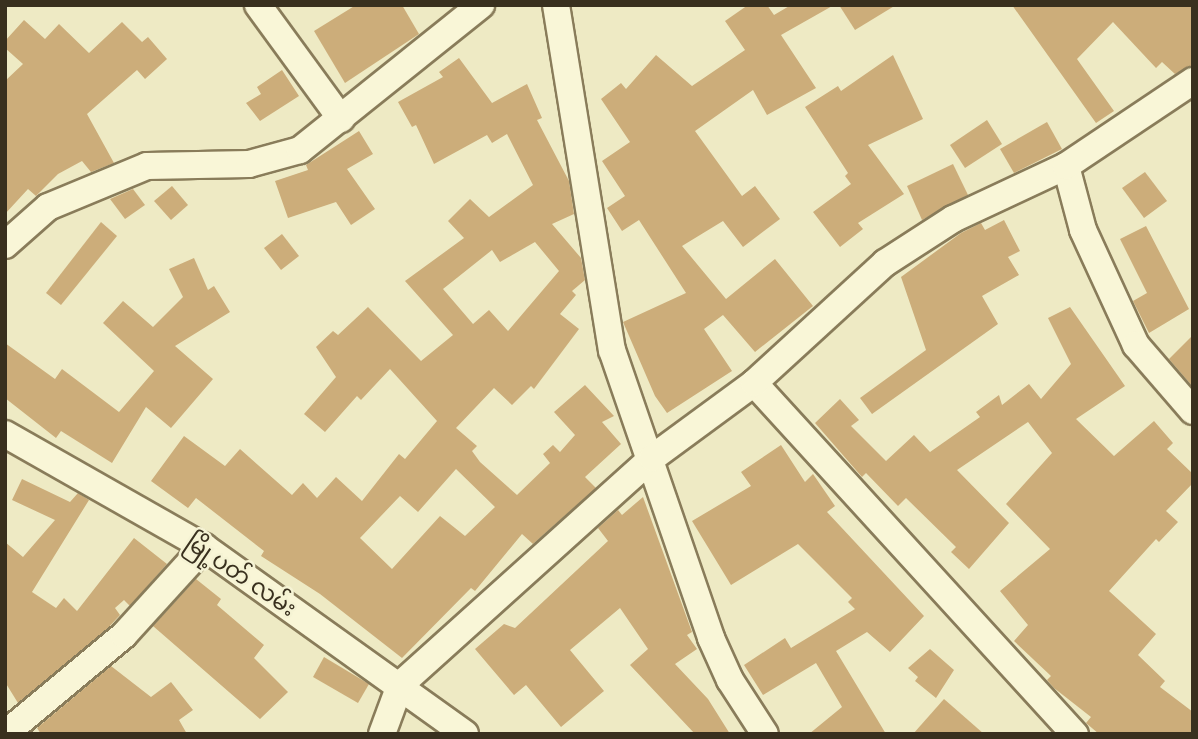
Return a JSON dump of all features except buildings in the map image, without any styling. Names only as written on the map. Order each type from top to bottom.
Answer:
[{"type":"street","points":[[258,5],[341,119]]},
{"type":"street","points":[[5,245],[48,207],[106,180],[147,166],[249,164],[300,150],[481,5]]},
{"type":"street","points":[[556,5],[612,350],[652,458],[711,638],[730,680],[765,734]]},
{"type":"street","points":[[382,734],[400,685],[652,458],[754,383],[885,263],[953,219],[1066,166],[1193,81]]},
{"type":"street","points":[[1066,166],[1083,230],[1136,345],[1193,411]]},
{"type":"street","points":[[754,383],[1074,734]]},
{"type":"street","name":"မြို့ပတ် လမ်း","points":[[5,434],[204,547],[400,685],[464,734]]},
{"type":"street","points":[[5,734],[124,635],[204,547]]}]
